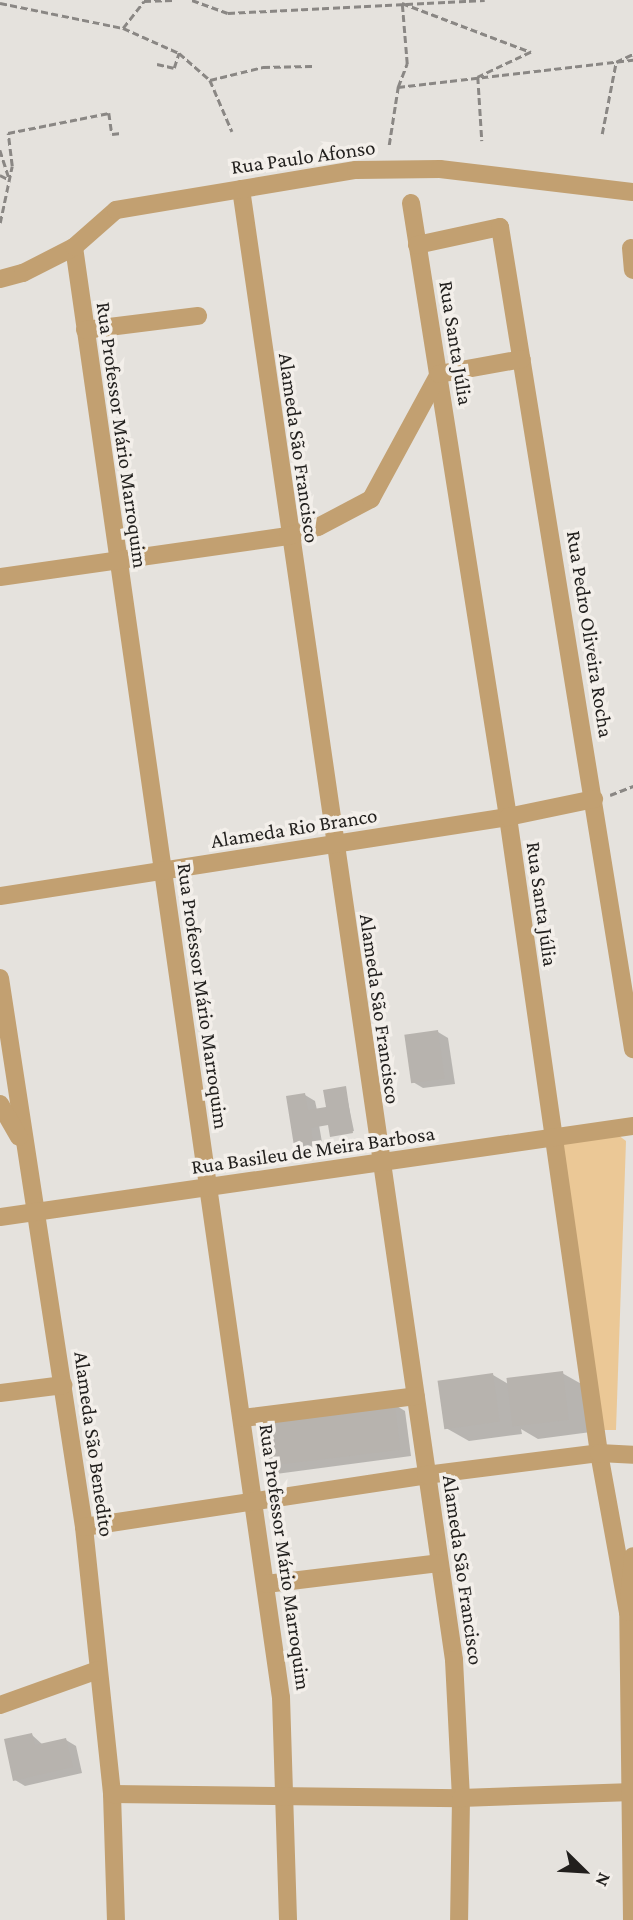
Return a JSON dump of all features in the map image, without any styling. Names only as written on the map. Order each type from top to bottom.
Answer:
[{"type":"street","name":"Rua Paulo Afonso","points":[[0,279],[23,273],[74,247],[116,210],[356,170],[409,168],[633,192]]},
{"type":"street","name":"Alameda São Francisco","points":[[241,189],[288,536],[454,1660],[461,1798],[459,1920]]},
{"type":"street","name":"Rua Santa Júlia","points":[[411,203],[508,817],[551,1138],[599,1453],[628,1612]]},
{"type":"street","name":"Rua Pedro Oliveira Rocha","points":[[417,245],[500,227],[633,1049]]},
{"type":"street","name":"Rua Professor Mário Marroquim","points":[[74,247],[116,560],[243,1418],[281,1697],[288,1920]]},
{"type":"street","points":[[631,248],[633,270]]},
{"type":"street","points":[[85,330],[198,316]]},
{"type":"street","points":[[0,576],[288,536],[318,527],[371,499],[439,373],[522,359]]},
{"type":"street","name":"Alameda Rio Branco","points":[[0,896],[334,846],[508,817],[594,799]]},
{"type":"street","name":"Alameda São Benedito","points":[[0,978],[3,1035],[36,1213],[83,1527],[112,1794],[116,1920]]},
{"type":"street","points":[[0,1104],[25,1147]]},
{"type":"street","name":"Rua Basileu de Meira Barbosa","points":[[0,1217],[633,1126]]},
{"type":"street","points":[[0,1393],[63,1385]]},
{"type":"street","points":[[243,1418],[416,1396]]},
{"type":"street","points":[[83,1527],[426,1475],[599,1453],[633,1455]]},
{"type":"street","points":[[632,1920],[633,1792],[628,1612],[633,1556]]},
{"type":"street","points":[[266,1584],[439,1563]]},
{"type":"street","points":[[0,1705],[98,1670]]},
{"type":"street","points":[[112,1794],[461,1798],[633,1792]]},
{"type":"path","points":[[123,28],[144,1],[173,0]]},
{"type":"path","points":[[192,0],[228,13],[483,0]]},
{"type":"path","points":[[327,0],[329,7]]},
{"type":"path","points":[[0,3],[123,28],[179,53],[210,79],[232,131]]},
{"type":"path","points":[[402,3],[531,52],[478,78]]},
{"type":"path","points":[[389,145],[398,87],[407,64],[402,3]]},
{"type":"path","points":[[157,64],[174,68],[179,53]]},
{"type":"path","points":[[616,62],[633,54]]},
{"type":"path","points":[[398,87],[633,60]]},
{"type":"path","points":[[602,134],[616,62]]},
{"type":"path","points":[[210,79],[263,67],[312,66]]},
{"type":"path","points":[[478,78],[482,141]]},
{"type":"path","points":[[0,223],[10,180],[8,133],[109,113],[112,134],[121,133]]},
{"type":"path","points":[[0,150],[10,180]]},
{"type":"path","points":[[0,176],[10,180]]},
{"type":"path","points":[[594,799],[633,786]]},
{"type":"shaded area","points":[[618,1135],[626,1141],[616,1430],[590,1430],[561,1144]]},
{"type":"building","points":[[438,1030],[445,1079],[411,1083],[404,1035]]},
{"type":"building","points":[[346,1086],[353,1133],[330,1137],[328,1125],[311,1128],[313,1143],[294,1146],[286,1096],[305,1093],[308,1110],[326,1107],[323,1090]]},
{"type":"building","points":[[563,1371],[569,1420],[512,1427],[506,1378]]},
{"type":"building","points":[[493,1373],[500,1422],[444,1429],[438,1381]]},
{"type":"building","points":[[395,1404],[401,1450],[264,1466],[258,1421]]},
{"type":"building","points":[[32,1733],[35,1745],[66,1738],[73,1767],[13,1781],[4,1739]]}]
